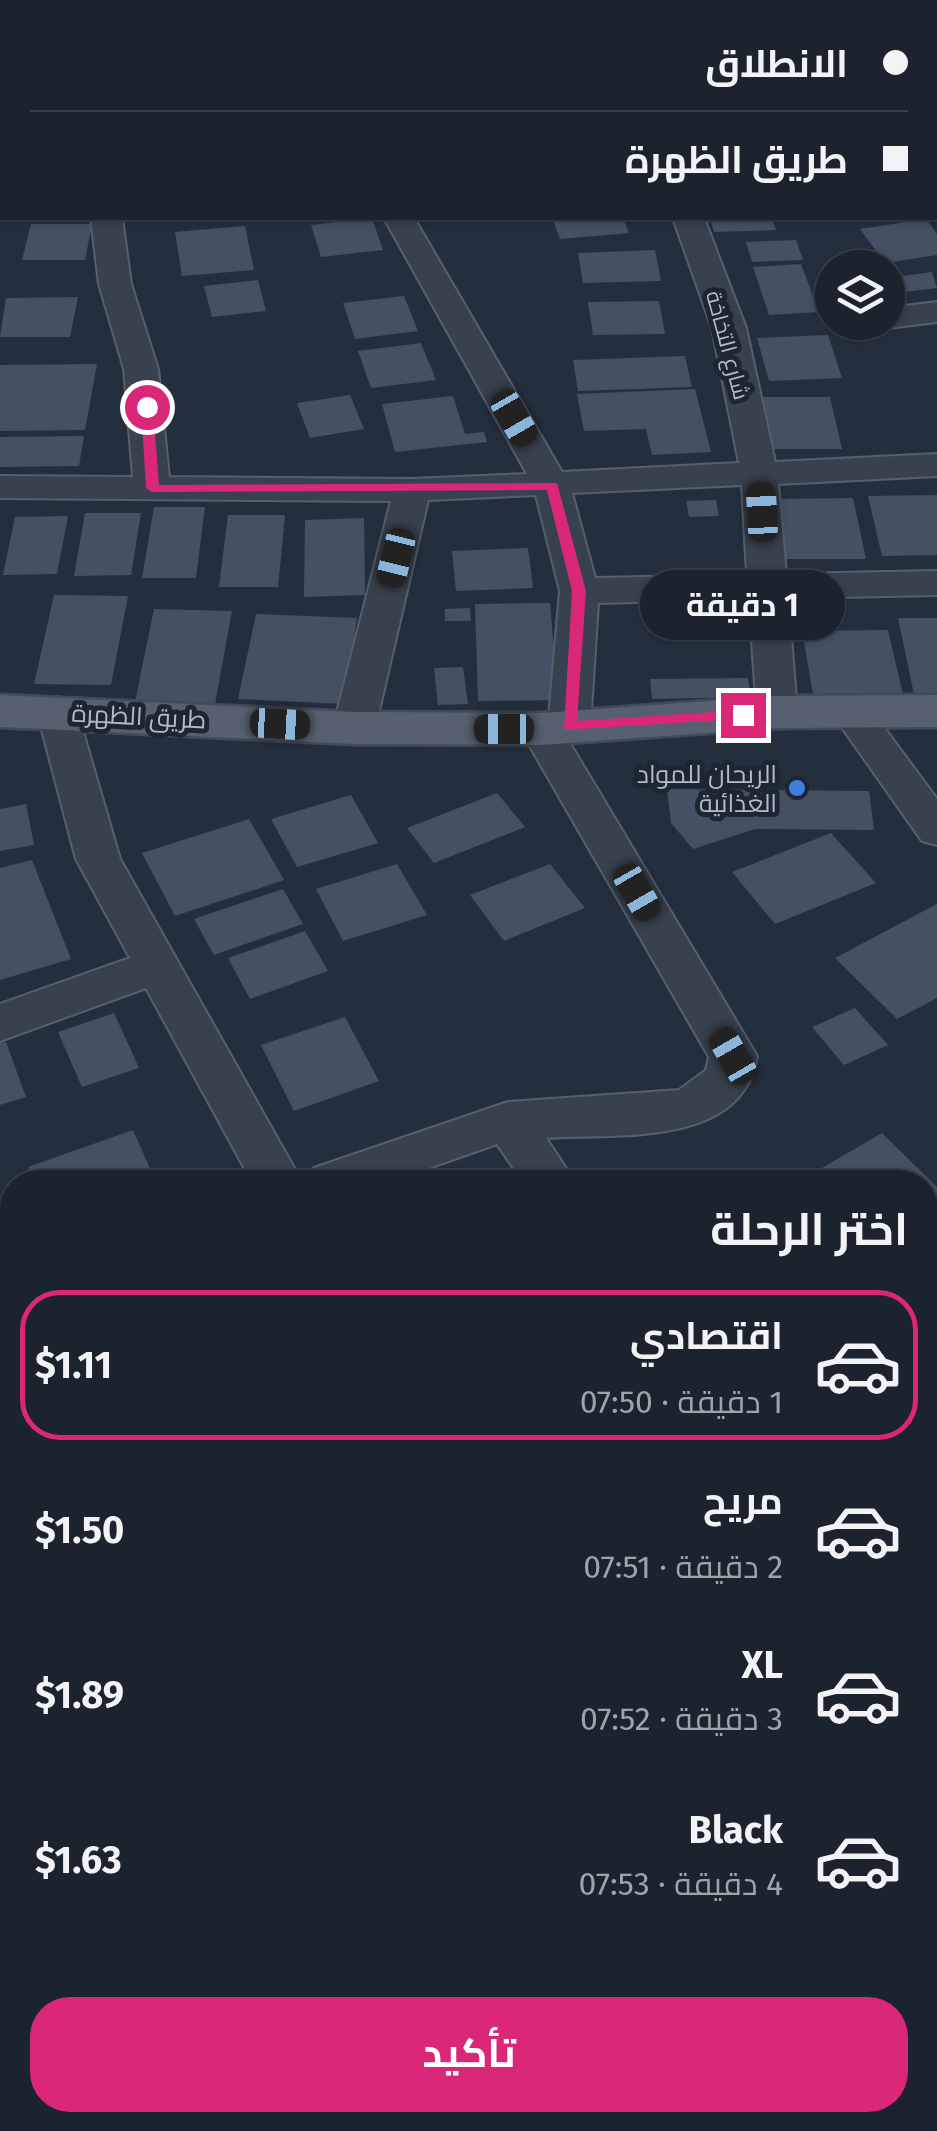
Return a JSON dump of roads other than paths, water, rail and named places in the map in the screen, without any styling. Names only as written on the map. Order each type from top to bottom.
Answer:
[{"type":"main road","name":"طريق الظهرة","points":[[0,711],[354,728],[555,728],[778,712],[937,711]]},
{"type":"street","points":[[106,220],[115,284],[144,388],[152,488]]},
{"type":"street","points":[[366,1170],[508,1120],[686,1109],[725,1084],[732,1072],[733,1056],[555,728],[579,591],[552,486],[400,220]]},
{"type":"street","name":"شارع التخاخة","points":[[689,220],[729,328],[760,474],[778,712]]},
{"type":"street","points":[[905,316],[937,312]]},
{"type":"street","points":[[0,488],[412,490],[937,465]]},
{"type":"street","points":[[354,728],[412,490]]},
{"type":"street","points":[[579,591],[937,583]]},
{"type":"street","points":[[57,711],[98,859],[270,1170]]},
{"type":"street","points":[[851,712],[937,830]]},
{"type":"street","points":[[0,1023],[159,965]]},
{"type":"street","points":[[508,1120],[542,1170]]},
{"type":"place","name":"الريحان للمواد الغذائية","points":[[797,788]]}]
